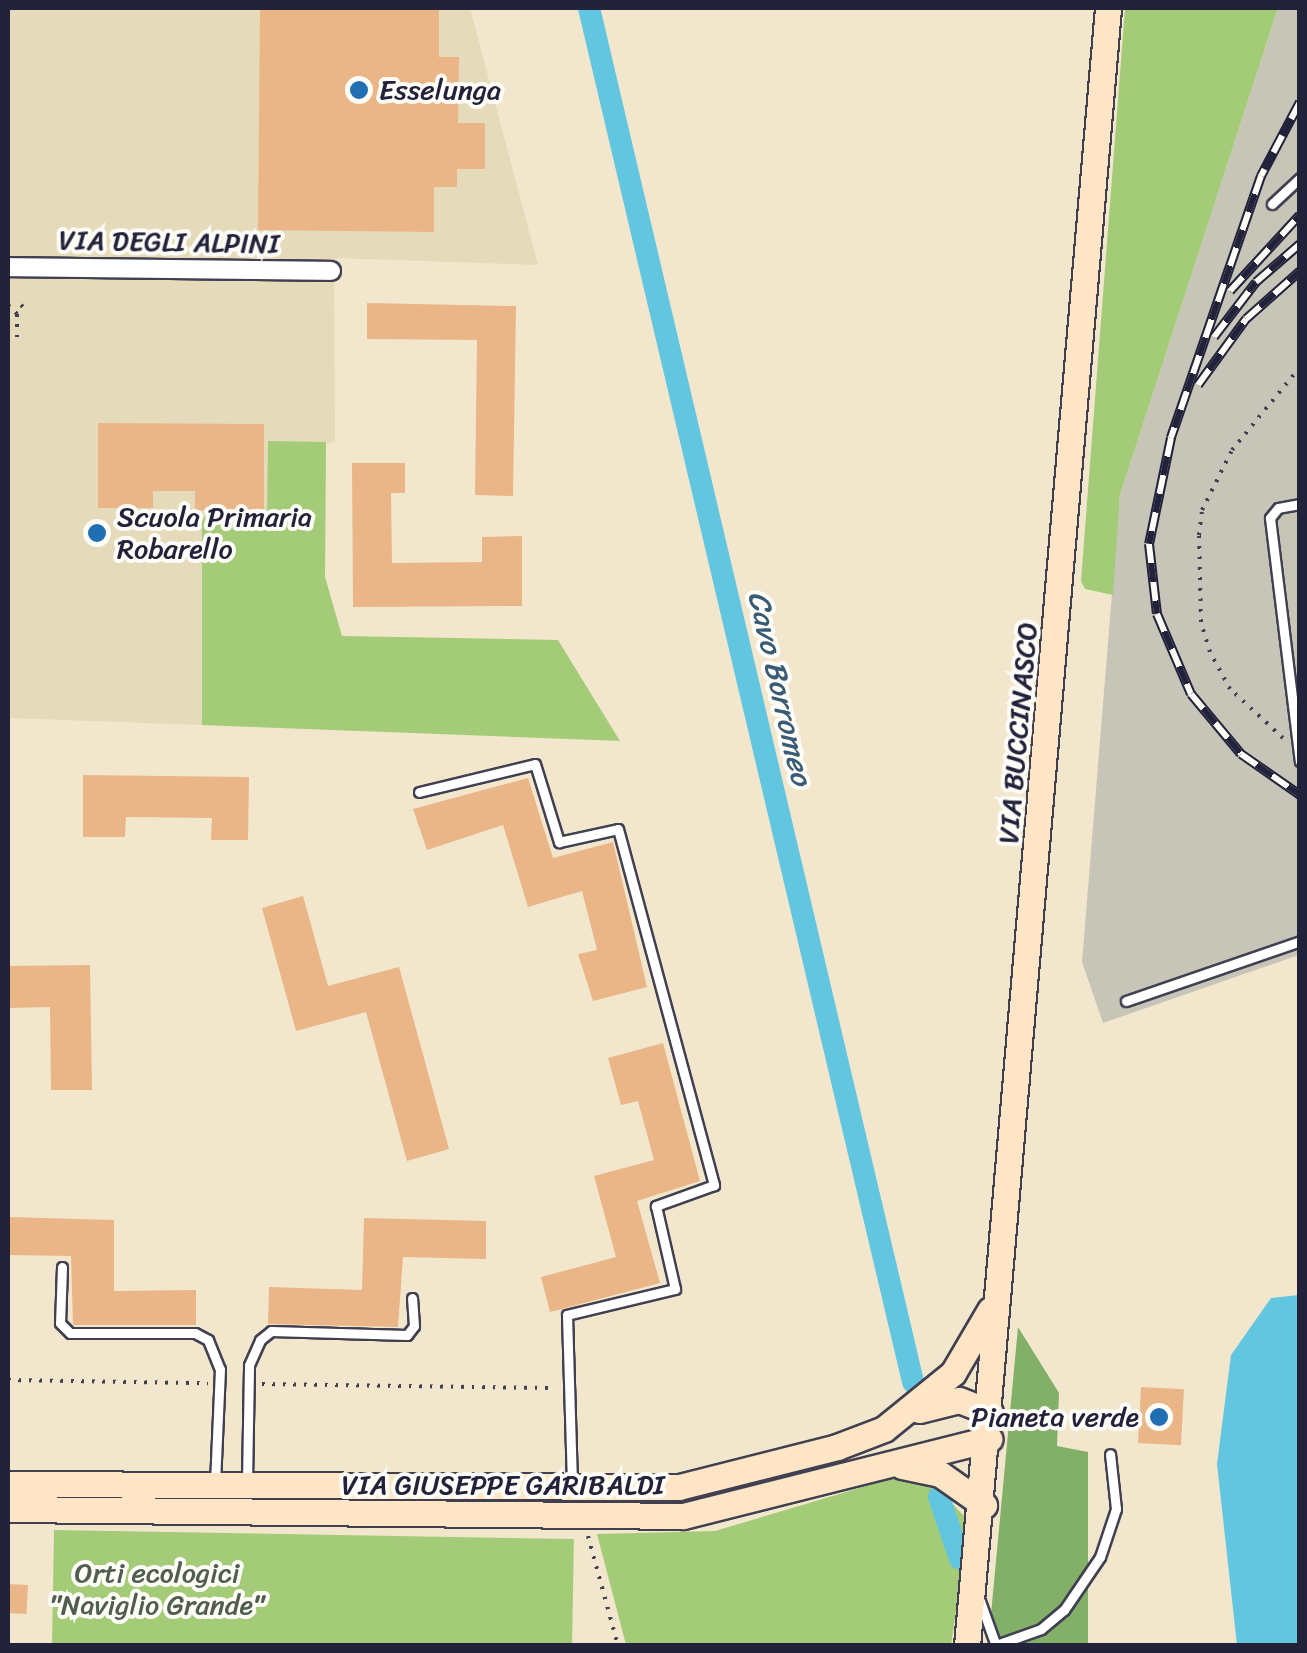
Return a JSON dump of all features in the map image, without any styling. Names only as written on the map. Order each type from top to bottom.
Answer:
[{"type":"street","name":"VIA BUCCINASCO","points":[[967,1646],[984,1505],[996,1296],[1105,16]]},
{"type":"street","name":"VIA DEGLI ALPINI","points":[[8,268],[331,271]]},
{"type":"street","points":[[907,1414],[953,1373],[996,1296]]},
{"type":"street","points":[[907,1414],[950,1400],[990,1412]]},
{"type":"street","name":"VIA GIUSEPPE GARIBALDI","points":[[8,1484],[640,1490],[710,1481],[861,1440],[907,1414]]},
{"type":"street","name":"VIA GIUSEPPE GARIBALDI","points":[[8,1509],[683,1516],[989,1439]]},
{"type":"street","points":[[892,1464],[940,1474],[984,1505]]},
{"type":"lane","points":[[1272,204],[1300,178]]},
{"type":"lane","points":[[1300,504],[1278,508],[1270,518],[1300,760]]},
{"type":"lane","points":[[419,792],[535,764],[558,842],[618,829],[714,1185],[656,1206],[675,1289],[568,1314],[572,1488]]},
{"type":"lane","points":[[1126,1001],[1300,941]]},
{"type":"lane","points":[[62,1266],[60,1324],[70,1334],[196,1333],[208,1340],[220,1369],[214,1485]]},
{"type":"lane","points":[[247,1485],[249,1365],[260,1340],[271,1332],[407,1335],[414,1326],[412,1298]]},
{"type":"lane","points":[[976,1588],[996,1645],[1041,1629],[1092,1572],[1116,1510],[1110,1454]]},
{"type":"path","points":[[8,305],[16,314],[17,338]]},
{"type":"path","points":[[1299,750],[1249,712],[1210,652],[1201,622],[1200,535],[1202,510],[1232,450],[1300,367]]},
{"type":"path","points":[[8,1380],[224,1384]]},
{"type":"path","points":[[244,1384],[572,1388]]},
{"type":"path","points":[[582,1517],[618,1646]]},
{"type":"shaded area","points":[[8,8],[470,8],[538,265],[334,258],[335,442],[326,443],[325,577],[367,731],[8,718]]},
{"type":"shaded area","points":[[1278,8],[1299,8],[1299,955],[1103,1023],[1082,962],[1120,495]]},
{"type":"green space","points":[[1125,8],[1278,8],[1120,495],[1113,595],[1085,589],[1081,581]]},
{"type":"green space","points":[[268,441],[326,442],[325,577],[342,636],[558,640],[620,741],[202,725],[202,517],[267,519]]},
{"type":"green space","points":[[1018,1327],[1059,1393],[1057,1446],[1088,1452],[1088,1645],[988,1646]]},
{"type":"green space","points":[[903,1475],[939,1490],[969,1521],[951,1646],[626,1645],[597,1534],[715,1531]]},
{"type":"green space","name":"Orti ecologici \"Naviglio Grande\"","points":[[54,1530],[574,1539],[572,1646],[52,1645]]},
{"type":"water","points":[[1299,1295],[1299,1645],[1237,1645],[1217,1464],[1231,1355],[1271,1298]]},
{"type":"building","name":"Esselunga","points":[[260,8],[439,8],[439,57],[459,57],[458,123],[485,123],[485,169],[457,169],[457,187],[434,187],[434,232],[258,230]]},
{"type":"building","points":[[367,303],[516,306],[513,496],[475,495],[477,340],[367,339]]},
{"type":"building","points":[[98,423],[264,424],[264,510],[195,510],[195,491],[153,491],[153,508],[98,508]]},
{"type":"building","points":[[352,463],[405,463],[405,493],[391,493],[392,563],[482,562],[482,537],[522,536],[522,606],[353,607]]},
{"type":"building","points":[[83,775],[249,777],[248,840],[211,840],[212,818],[126,817],[125,837],[83,837]]},
{"type":"building","points":[[528,778],[553,858],[613,842],[647,987],[593,1001],[578,954],[597,950],[582,891],[528,907],[503,825],[427,850],[413,809]]},
{"type":"building","points":[[303,896],[328,986],[399,967],[449,1149],[407,1161],[366,1012],[296,1031],[262,908]]},
{"type":"building","points":[[90,965],[92,1090],[51,1090],[50,1007],[8,1008],[8,966]]},
{"type":"building","points":[[663,1043],[700,1181],[637,1201],[660,1283],[550,1312],[541,1277],[616,1257],[594,1176],[654,1160],[638,1101],[621,1105],[608,1058]]},
{"type":"building","points":[[8,1217],[114,1220],[114,1291],[196,1290],[196,1325],[73,1325],[71,1256],[8,1255]]},
{"type":"building","points":[[364,1218],[486,1221],[486,1259],[403,1257],[398,1327],[268,1324],[269,1287],[362,1290]]},
{"type":"building","points":[[1141,1387],[1184,1389],[1181,1445],[1138,1443]]},
{"type":"building","points":[[8,1584],[28,1585],[26,1614],[8,1613]]},
{"type":"waterway","name":"Cavo Borromeo","points":[[589,8],[913,1382]]},
{"type":"waterway","name":"Cavo Borromeo","points":[[939,1497],[960,1559]]},
{"type":"railway","points":[[1300,102],[1261,176],[1171,438],[1149,544],[1157,614],[1191,694],[1241,754],[1300,795]]},
{"type":"railway","points":[[1230,291],[1300,215]]},
{"type":"railway","points":[[1214,337],[1256,282],[1300,244]]},
{"type":"railway","points":[[1198,385],[1246,319],[1300,271]]},
{"type":"place","name":"Esselunga","points":[[359,90]]},
{"type":"place","name":"Scuola Primaria Robarello","points":[[97,533]]},
{"type":"place","name":"Pianeta verde","points":[[1159,1417]]}]
